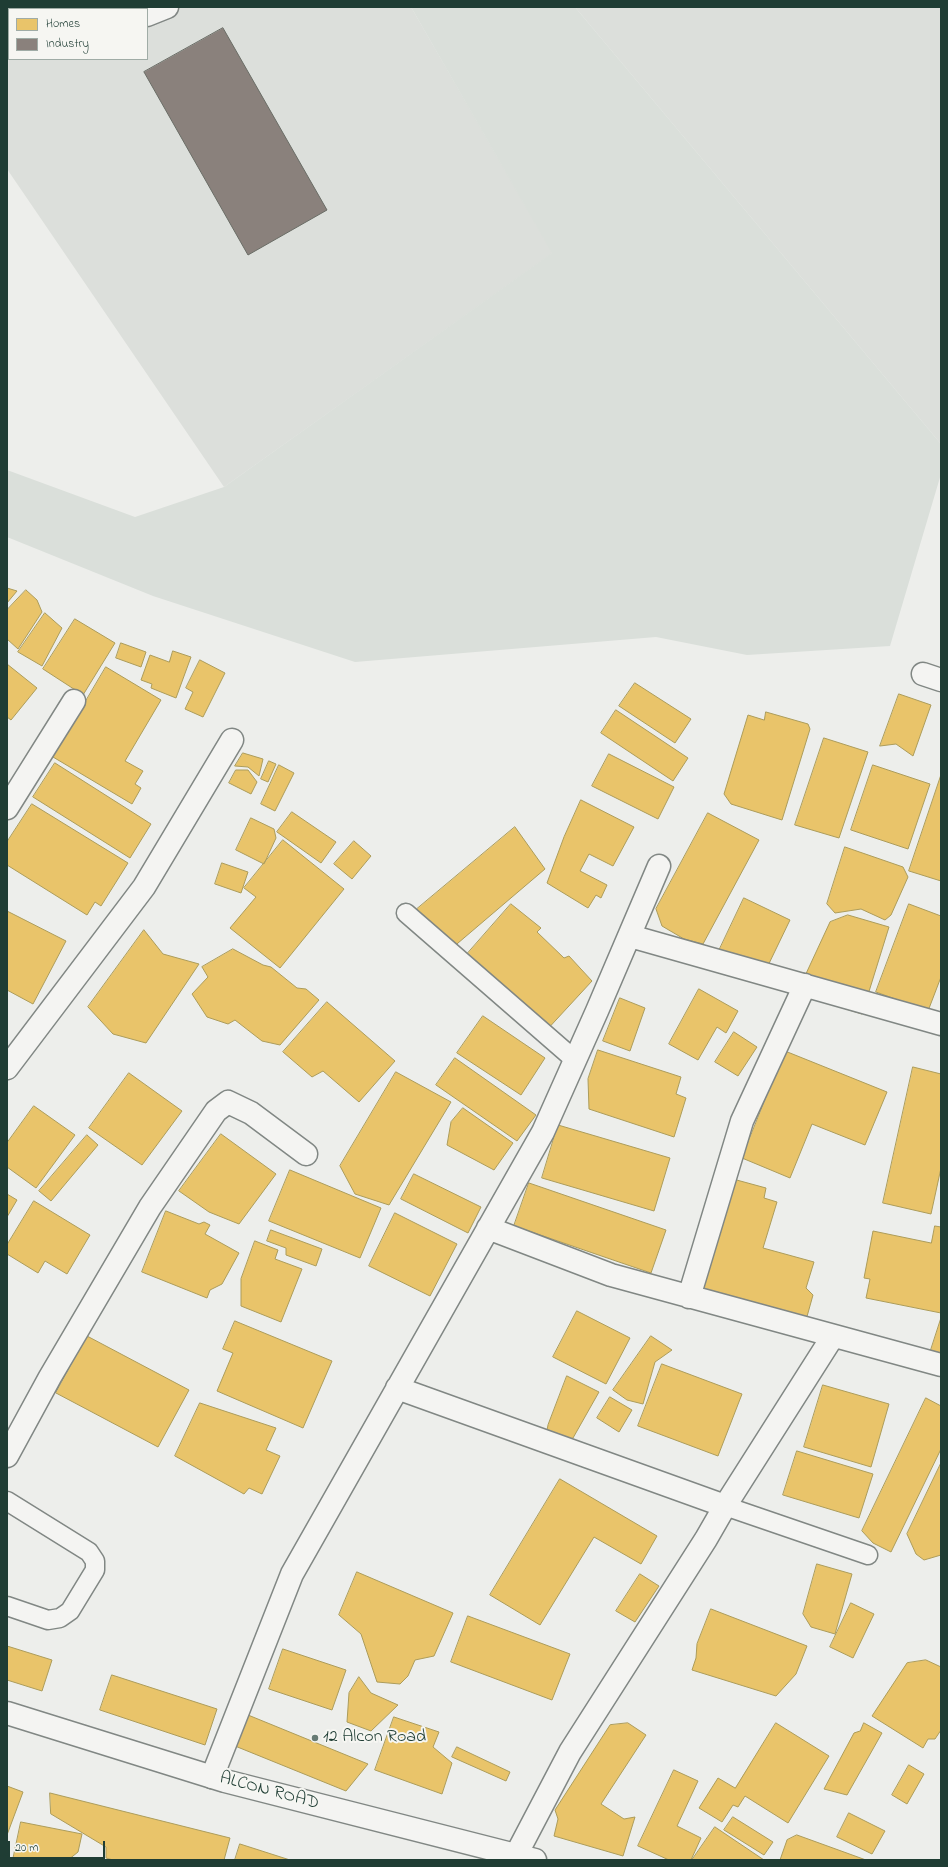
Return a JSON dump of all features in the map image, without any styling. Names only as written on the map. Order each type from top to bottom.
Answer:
[{"type":"street","points":[[148,15],[167,7]]},
{"type":"street","points":[[7,808],[74,701]]},
{"type":"street","points":[[7,1068],[144,887],[232,740]]},
{"type":"street","points":[[212,1777],[292,1574],[543,1132],[630,936],[659,866]]},
{"type":"street","points":[[630,936],[941,1024]]},
{"type":"street","points":[[689,1297],[742,1121],[805,985]]},
{"type":"street","points":[[7,1456],[50,1377],[150,1207],[216,1111],[228,1102],[251,1113],[306,1154]]},
{"type":"street","points":[[488,1228],[611,1275],[941,1365]]},
{"type":"street","points":[[525,1858],[570,1752],[833,1336]]},
{"type":"street","points":[[397,1388],[725,1506]]},
{"type":"street","name":"ALCON ROAD","points":[[7,1713],[212,1777],[525,1858]]},
{"type":"lane","points":[[406,913],[575,1060]]},
{"type":"lane","points":[[7,1501],[89,1552],[95,1561],[95,1570],[70,1611],[60,1618],[48,1620],[7,1606]]},
{"type":"lane","points":[[725,1506],[868,1555]]},
{"type":"shaded area","points":[[7,7],[411,7],[553,253],[224,487],[7,169]]},
{"type":"shaded area","points":[[411,7],[575,7],[941,444],[941,474],[890,646],[747,655],[656,637],[355,662],[153,596],[7,537],[7,470],[135,517],[224,487],[552,253]]},
{"type":"shaded area","points":[[575,7],[941,7],[941,444]]},
{"type":"building: Homes","points":[[7,588],[17,591],[7,603]]},
{"type":"building: Homes","points":[[26,590],[37,600],[42,612],[18,649],[7,639],[7,610]]},
{"type":"building: Homes","points":[[45,613],[62,628],[42,666],[18,652]]},
{"type":"building: Homes","points":[[75,619],[115,643],[83,695],[43,669]]},
{"type":"building: Homes","points":[[121,643],[146,652],[141,667],[116,658]]},
{"type":"building: Homes","points":[[173,651],[191,657],[176,698],[151,688],[152,684],[141,680],[150,655],[169,662]]},
{"type":"building: Homes","points":[[200,660],[225,673],[203,717],[185,709],[193,692],[186,688]]},
{"type":"building: Homes","points":[[7,664],[37,688],[11,720],[7,717]]},
{"type":"building: Homes","points":[[106,667],[161,700],[125,761],[143,771],[135,784],[141,788],[132,804],[53,757]]},
{"type":"building: Homes","points":[[635,683],[691,719],[675,743],[619,706]]},
{"type":"building: Homes","points":[[899,694],[931,705],[913,756],[896,744],[880,746]]},
{"type":"building: Homes","points":[[616,710],[688,758],[673,781],[601,733]]},
{"type":"building: Homes","points":[[766,712],[808,724],[810,729],[782,820],[731,804],[724,794],[748,715],[764,720]]},
{"type":"building: Homes","points":[[824,738],[868,752],[839,838],[795,825]]},
{"type":"building: Homes","points":[[243,753],[263,759],[259,776],[248,767],[235,766]]},
{"type":"building: Homes","points":[[609,754],[674,787],[658,819],[592,786]]},
{"type":"building: Homes","points":[[269,761],[276,764],[268,782],[261,779]]},
{"type":"building: Homes","points":[[55,763],[151,824],[130,858],[33,797]]},
{"type":"building: Homes","points":[[279,765],[294,773],[275,811],[261,804]]},
{"type":"building: Homes","points":[[873,765],[930,784],[908,849],[851,830]]},
{"type":"building: Homes","points":[[236,770],[248,770],[257,782],[251,794],[229,783]]},
{"type":"building: Homes","points":[[941,775],[941,881],[909,871]]},
{"type":"building: Homes","points":[[581,800],[634,827],[613,866],[589,854],[580,871],[607,885],[601,898],[596,895],[588,908],[547,883],[564,837]]},
{"type":"building: Homes","points":[[32,804],[128,863],[101,906],[95,902],[87,915],[7,865],[7,842]]},
{"type":"building: Homes","points":[[292,812],[336,842],[321,863],[277,832]]},
{"type":"building: Homes","points":[[708,813],[759,840],[703,944],[684,939],[662,926],[656,909]]},
{"type":"building: Homes","points":[[251,818],[274,829],[276,838],[264,864],[236,850]]},
{"type":"building: Homes","points":[[515,827],[545,869],[451,949],[434,933],[417,909]]},
{"type":"building: Homes","points":[[283,840],[344,889],[280,968],[230,928],[256,897],[244,888]]},
{"type":"building: Homes","points":[[354,841],[371,856],[352,879],[334,864]]},
{"type":"building: Homes","points":[[845,847],[903,867],[908,877],[891,915],[885,920],[861,909],[835,913],[827,904]]},
{"type":"building: Homes","points":[[222,863],[248,872],[241,893],[215,884]]},
{"type":"building: Homes","points":[[744,898],[790,920],[762,978],[716,957]]},
{"type":"building: Homes","points":[[511,904],[541,928],[537,932],[564,958],[569,956],[592,981],[544,1033],[461,961]]},
{"type":"building: Homes","points":[[909,904],[941,916],[941,977],[928,1011],[876,992]]},
{"type":"building: Homes","points":[[7,911],[66,941],[33,1004],[7,990]]},
{"type":"building: Homes","points":[[848,915],[889,927],[862,1014],[811,998],[804,978],[830,922]]},
{"type":"building: Homes","points":[[144,930],[163,954],[199,964],[146,1043],[113,1034],[88,1007]]},
{"type":"building: Homes","points":[[233,949],[263,965],[271,967],[297,988],[306,989],[319,1000],[280,1045],[262,1041],[235,1020],[228,1024],[207,1017],[192,994],[208,977],[202,967]]},
{"type":"building: Homes","points":[[699,989],[738,1011],[726,1033],[717,1027],[698,1060],[669,1044]]},
{"type":"building: Homes","points":[[620,998],[645,1008],[630,1051],[603,1041]]},
{"type":"building: Homes","points":[[327,1002],[395,1061],[359,1102],[323,1071],[312,1077],[283,1052]]},
{"type":"building: Homes","points":[[483,1016],[545,1058],[521,1095],[457,1053]]},
{"type":"building: Homes","points":[[734,1032],[757,1047],[738,1076],[715,1062]]},
{"type":"building: Homes","points":[[598,1050],[681,1077],[676,1094],[686,1098],[674,1137],[589,1109],[588,1079]]},
{"type":"building: Homes","points":[[785,1051],[887,1092],[865,1145],[812,1124],[790,1178],[742,1158]]},
{"type":"building: Homes","points":[[455,1058],[536,1115],[517,1141],[436,1085]]},
{"type":"building: Homes","points":[[913,1067],[941,1074],[941,1168],[931,1214],[883,1203]]},
{"type":"building: Homes","points":[[396,1072],[451,1102],[389,1205],[355,1194],[340,1166]]},
{"type":"building: Homes","points":[[129,1073],[182,1111],[142,1165],[89,1128]]},
{"type":"building: Homes","points":[[34,1106],[75,1135],[36,1188],[7,1167],[7,1143]]},
{"type":"building: Homes","points":[[463,1108],[513,1143],[494,1170],[447,1145],[451,1122]]},
{"type":"building: Homes","points":[[558,1125],[670,1158],[654,1211],[542,1178]]},
{"type":"building: Homes","points":[[221,1134],[276,1174],[239,1224],[209,1212],[179,1191]]},
{"type":"building: Homes","points":[[87,1135],[98,1145],[51,1201],[39,1191]]},
{"type":"building: Homes","points":[[290,1170],[381,1208],[360,1258],[269,1221]]},
{"type":"building: Homes","points":[[414,1174],[481,1207],[468,1233],[401,1199]]},
{"type":"building: Homes","points":[[733,1179],[766,1188],[764,1198],[777,1202],[763,1248],[814,1262],[806,1288],[813,1295],[801,1338],[696,1308]]},
{"type":"building: Homes","points":[[529,1183],[666,1230],[651,1273],[514,1226]]},
{"type":"building: Homes","points":[[7,1194],[17,1200],[7,1217]]},
{"type":"building: Homes","points":[[34,1201],[90,1235],[67,1274],[45,1261],[38,1273],[7,1254],[7,1245]]},
{"type":"building: Homes","points":[[166,1211],[199,1224],[204,1222],[210,1225],[205,1234],[239,1253],[222,1284],[210,1290],[207,1298],[142,1272]]},
{"type":"building: Homes","points":[[395,1213],[457,1244],[430,1296],[369,1266]]},
{"type":"building: Homes","points":[[935,1226],[941,1227],[941,1313],[866,1298],[870,1279],[864,1278],[873,1231],[931,1243]]},
{"type":"building: Homes","points":[[271,1230],[322,1249],[316,1266],[286,1255],[286,1248],[267,1241]]},
{"type":"building: Homes","points":[[255,1241],[278,1250],[275,1259],[302,1269],[281,1322],[241,1306],[241,1279]]},
{"type":"building: Homes","points":[[577,1311],[630,1338],[606,1384],[553,1357]]},
{"type":"building: Homes","points":[[941,1318],[941,1357],[930,1353]]},
{"type":"building: Homes","points":[[235,1321],[332,1361],[303,1428],[217,1391],[233,1353],[223,1349]]},
{"type":"building: Homes","points":[[87,1336],[189,1390],[158,1447],[56,1393]]},
{"type":"building: Homes","points":[[651,1336],[672,1350],[655,1362],[643,1404],[627,1400],[613,1390]]},
{"type":"building: Homes","points":[[662,1364],[742,1394],[718,1456],[638,1426]]},
{"type":"building: Homes","points":[[567,1376],[599,1392],[573,1438],[555,1450],[546,1436],[548,1425]]},
{"type":"building: Homes","points":[[823,1385],[889,1404],[871,1467],[804,1447]]},
{"type":"building: Homes","points":[[610,1397],[632,1410],[619,1432],[597,1418]]},
{"type":"building: Homes","points":[[926,1398],[941,1406],[941,1449],[891,1552],[873,1543],[862,1531]]},
{"type":"building: Homes","points":[[200,1403],[276,1428],[266,1450],[280,1456],[262,1494],[249,1488],[244,1494],[175,1456]]},
{"type":"building: Homes","points":[[797,1451],[873,1474],[859,1518],[783,1495]]},
{"type":"building: Homes","points":[[941,1463],[941,1555],[924,1560],[916,1554],[907,1534]]},
{"type":"building: Homes","points":[[560,1479],[657,1536],[641,1564],[594,1537],[540,1625],[490,1595]]},
{"type":"building: Homes","points":[[817,1564],[852,1574],[835,1634],[811,1627],[803,1614]]},
{"type":"building: Homes","points":[[357,1572],[453,1613],[434,1656],[415,1660],[408,1676],[400,1684],[377,1682],[361,1634],[339,1615]]},
{"type":"building: Homes","points":[[640,1574],[659,1586],[635,1622],[616,1611]]},
{"type":"building: Homes","points":[[851,1603],[874,1614],[853,1658],[830,1647]]},
{"type":"building: Homes","points":[[711,1609],[807,1646],[796,1674],[776,1696],[692,1670],[696,1658],[697,1644]]},
{"type":"building: Homes","points":[[468,1616],[570,1654],[552,1700],[451,1662]]},
{"type":"building: Homes","points":[[7,1646],[52,1660],[42,1691],[7,1680]]},
{"type":"building: Homes","points":[[283,1649],[346,1670],[332,1710],[269,1689]]},
{"type":"building: Homes","points":[[926,1660],[941,1667],[941,1730],[935,1739],[928,1739],[923,1748],[872,1716],[907,1663]]},
{"type":"building: Homes","points":[[112,1675],[217,1709],[205,1745],[100,1710]]},
{"type":"building: Homes","points":[[359,1677],[371,1693],[398,1705],[371,1731],[347,1722],[349,1693]]},
{"type":"building: Homes","points":[[248,1715],[368,1764],[346,1791],[235,1746]]},
{"type":"building: Homes","points":[[394,1717],[439,1732],[433,1747],[452,1763],[442,1794],[375,1770]]},
{"type":"building: Homes","points":[[628,1723],[646,1735],[601,1804],[624,1819],[635,1817],[623,1856],[554,1836],[558,1819],[555,1810],[610,1725]]},
{"type":"building: Homes","points":[[776,1723],[829,1756],[788,1823],[745,1796],[738,1807],[733,1805],[722,1822],[699,1808],[718,1778],[735,1788]]},
{"type":"building: Homes","points":[[864,1723],[882,1733],[847,1795],[824,1789],[854,1733],[860,1731]]},
{"type":"building: Homes","points":[[457,1747],[510,1772],[506,1781],[452,1757]]},
{"type":"building: Homes","points":[[909,1765],[924,1774],[907,1804],[892,1795]]},
{"type":"building: Homes","points":[[674,1770],[698,1781],[677,1826],[701,1838],[691,1860],[669,1860],[638,1846]]},
{"type":"building: Homes","points":[[7,1786],[23,1792],[7,1835]]},
{"type":"building: Homes","points":[[50,1793],[230,1838],[224,1860],[113,1860],[106,1858],[106,1847],[51,1814]]},
{"type":"building: Homes","points":[[849,1813],[885,1831],[872,1854],[837,1837]]},
{"type":"building: Homes","points":[[733,1817],[773,1842],[764,1855],[724,1830]]},
{"type":"building: Homes","points":[[21,1822],[82,1834],[78,1852],[68,1860],[13,1860]]},
{"type":"building: Homes","points":[[715,1827],[764,1860],[692,1860]]},
{"type":"building: Homes","points":[[797,1835],[866,1860],[780,1860],[787,1840]]},
{"type":"building: Homes","points":[[240,1844],[290,1860],[235,1860]]},
{"type":"building: Industry","points":[[223,28],[327,210],[248,255],[144,72]]},
{"type":"place","name":"12 Alcon Road","points":[[315,1738]]}]
